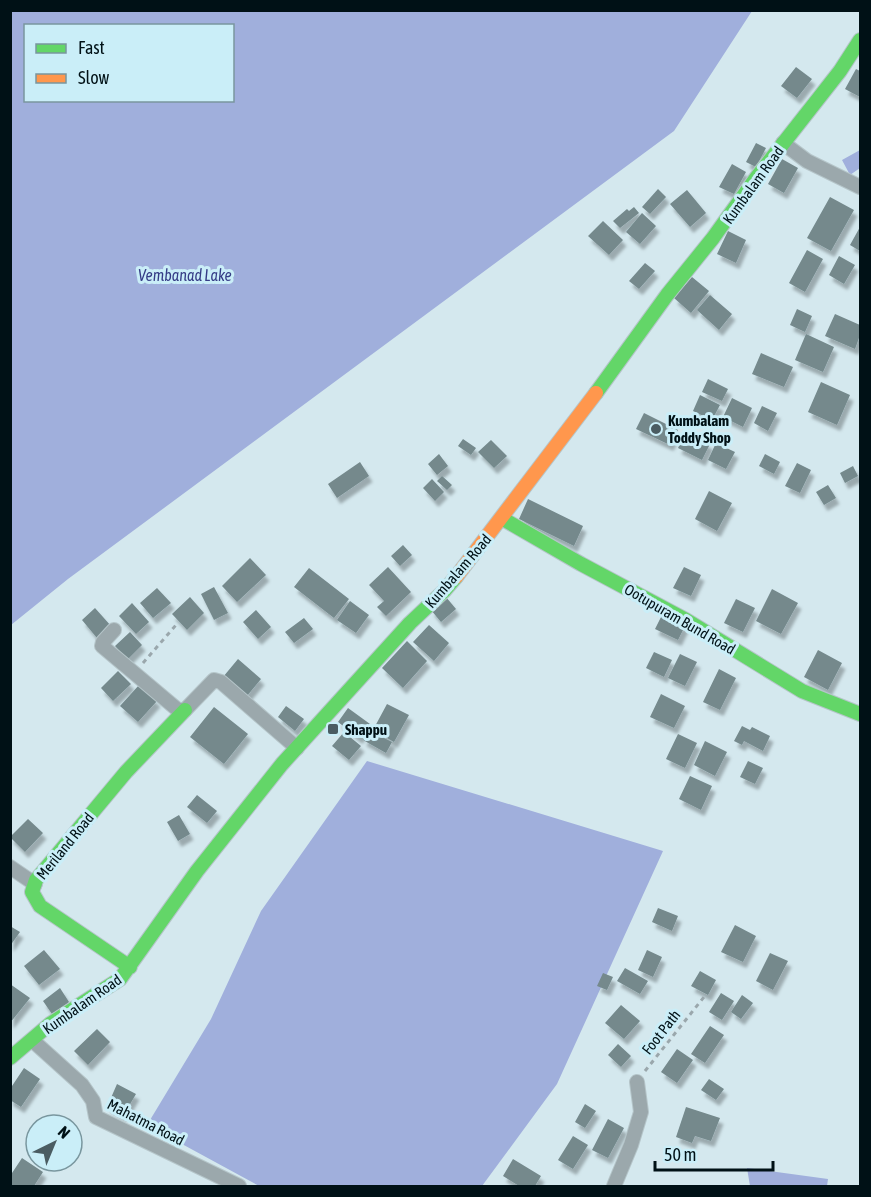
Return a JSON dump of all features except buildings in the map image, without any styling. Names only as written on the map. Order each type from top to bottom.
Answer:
[{"type":"main road","name":"Kumbalam Road","points":[[10,1058],[50,1024],[120,979],[197,871],[297,748],[410,623],[444,591],[503,519],[667,295],[713,238],[861,40]]},
{"type":"main road","name":"Ootupuram Bund Road","points":[[503,519],[686,620],[802,691],[861,714]]},
{"type":"main road","name":"Meriland Road","points":[[130,967],[40,906],[32,892],[34,884],[126,772],[185,710]]},
{"type":"street","points":[[783,143],[807,161],[861,187]]},
{"type":"street","points":[[114,630],[102,646],[178,710],[185,710],[214,680],[221,682],[297,748]]},
{"type":"street","points":[[10,867],[34,884]]},
{"type":"street","name":"Mahatma Road","points":[[32,1040],[82,1085],[93,1101],[96,1117],[240,1186]]},
{"type":"street","points":[[614,1186],[631,1145],[641,1112],[637,1082]]},
{"type":"path","points":[[135,673],[176,625]]},
{"type":"path","name":"Foot Path","points":[[637,1082],[704,997]]},
{"type":"water","name":"Vembanad Lake","points":[[11,10],[752,10],[674,131],[68,579],[11,625]]},
{"type":"water","points":[[860,150],[860,168],[850,175],[842,160]]},
{"type":"water","points":[[367,761],[663,851],[557,1084],[482,1186],[259,1186],[147,1125],[211,1019],[261,911]]},
{"type":"water","points":[[747,1168],[828,1179],[827,1186],[750,1186]]},
{"type":"traffic: fast","points":[[596,393],[667,295],[840,71],[860,40]]},
{"type":"traffic: fast","points":[[503,519],[686,620],[802,691],[860,714]]},
{"type":"traffic: fast","points":[[10,1058],[50,1024],[120,979],[197,871],[282,764],[410,623],[456,577]]},
{"type":"traffic: fast","points":[[130,967],[40,906],[32,892],[36,880],[126,772],[185,710]]},
{"type":"traffic: slow","points":[[456,577],[596,393]]},
{"type":"place","name":"Kumbalam Toddy Shop","points":[[656,429]]},
{"type":"place","name":"Shappu","points":[[333,729]]}]
